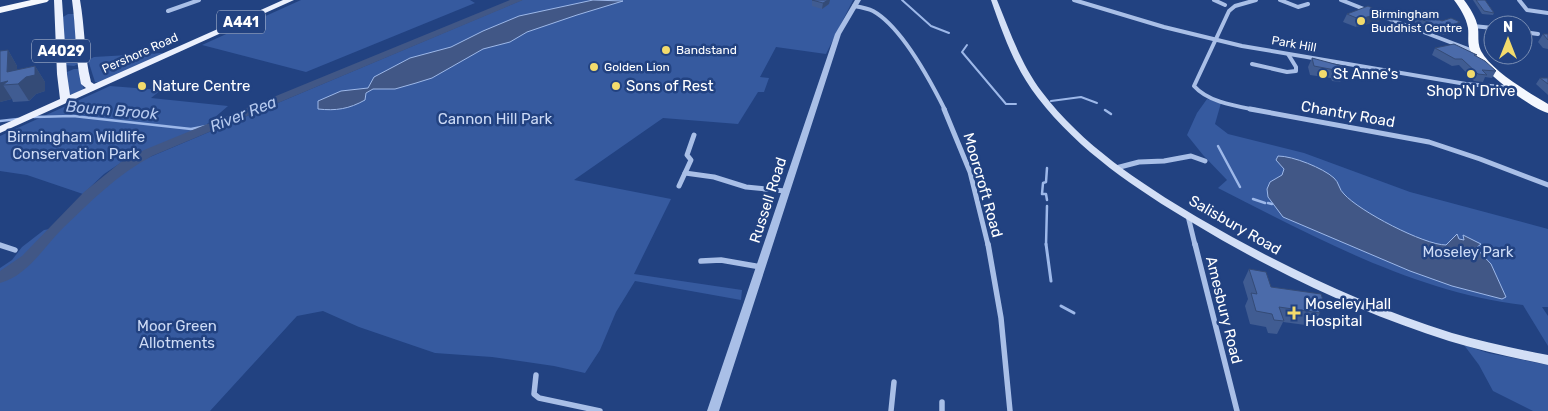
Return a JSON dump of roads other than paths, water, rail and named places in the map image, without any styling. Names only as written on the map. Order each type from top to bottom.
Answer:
[{"type":"highway","points":[[0,5],[21,0]]},
{"type":"highway","points":[[0,10],[44,0]]},
{"type":"highway","points":[[1459,0],[1473,26],[1473,43],[1476,52],[1515,88],[1542,102],[1548,109]]},
{"type":"main road","name":"A4029","points":[[58,0],[62,70],[66,101]]},
{"type":"main road","name":"A4029","points":[[76,0],[80,24],[82,66],[86,84],[95,88]]},
{"type":"main road","name":"Pershore Road","points":[[0,130],[290,0]]},
{"type":"main road","name":"Salisbury Road","points":[[994,0],[1022,68],[1040,96],[1071,129],[1116,168],[1188,216],[1238,246],[1302,280],[1393,318],[1455,338],[1548,360]]},
{"type":"main road","points":[[58,15],[77,11]]},
{"type":"main road","points":[[62,70],[82,66]]},
{"type":"street","points":[[168,12],[199,0]]},
{"type":"street","name":"Park Hill","points":[[1074,0],[1152,24],[1216,40],[1288,54],[1497,88],[1515,88]]},
{"type":"street","points":[[1214,0],[1225,5]]},
{"type":"street","points":[[1216,40],[1230,11],[1235,6],[1256,0]]},
{"type":"street","points":[[1280,0],[1298,7],[1308,4]]},
{"type":"street","points":[[1341,0],[1476,52]]},
{"type":"street","points":[[1519,0],[1527,10],[1548,13]]},
{"type":"street","name":"Russell Road","points":[[713,411],[836,42],[856,3]]},
{"type":"street","name":"Moorcroft Road","points":[[856,3],[872,10],[900,38],[932,83],[952,126],[968,169],[988,248],[998,305],[1010,411]]},
{"type":"street","points":[[1473,26],[1483,27]]},
{"type":"street","points":[[1533,33],[1538,34]]},
{"type":"street","name":"Chantry Road","points":[[1216,40],[1194,86],[1197,91],[1206,96],[1276,114],[1412,138],[1457,151],[1548,185]]},
{"type":"street","points":[[1252,64],[1287,72],[1296,71],[1296,67],[1288,54]]},
{"type":"street","points":[[679,186],[691,160],[687,155],[694,134]]},
{"type":"street","points":[[1116,168],[1139,162],[1164,161],[1192,156],[1205,161]]},
{"type":"street","points":[[685,173],[714,177],[746,187],[785,191]]},
{"type":"street","name":"Amesbury Road","points":[[1188,216],[1237,411]]},
{"type":"street","points":[[0,244],[15,250]]},
{"type":"street","points":[[700,261],[721,260],[761,267]]},
{"type":"street","points":[[536,375],[534,394],[539,398],[600,411]]},
{"type":"street","points":[[891,411],[894,382]]},
{"type":"street","points":[[942,402],[942,411]]},
{"type":"waterway","name":"River Rea","points":[[0,278],[27,259],[89,195],[126,165],[148,153],[518,0]]},
{"type":"waterway","points":[[902,0],[931,26],[949,33]]},
{"type":"waterway","points":[[967,45],[962,52],[1006,104],[1016,104]]},
{"type":"waterway","points":[[1051,101],[1081,97],[1097,103]]},
{"type":"waterway","points":[[1105,110],[1111,114]]},
{"type":"waterway","name":"Bourn Brook","points":[[34,117],[73,116],[191,129],[222,123]]},
{"type":"waterway","name":"Bourn Brook","points":[[0,121],[18,119]]},
{"type":"waterway","points":[[1218,146],[1240,187]]},
{"type":"waterway","points":[[1047,168],[1046,182],[1043,183],[1042,194],[1046,194],[1047,200]]},
{"type":"waterway","points":[[1253,199],[1265,203]]},
{"type":"waterway","points":[[1268,203],[1272,204]]},
{"type":"waterway","points":[[1046,244],[1047,206]]},
{"type":"waterway","points":[[1046,244],[1051,281]]},
{"type":"waterway","points":[[1061,306],[1074,313]]},
{"type":"place","name":"Birmingham Buddhist Centre","points":[[1361,21]]},
{"type":"place","name":"Bandstand","points":[[666,50]]},
{"type":"place","name":"Golden Lion","points":[[594,67]]},
{"type":"place","name":"St Anne's","points":[[1323,74]]},
{"type":"place","name":"Shop'N Drive","points":[[1471,74]]},
{"type":"place","name":"Nature Centre","points":[[142,86]]},
{"type":"place","name":"Sons of Rest","points":[[616,86]]},
{"type":"place","name":"Moseley Hall Hospital","points":[[1294,313]]},
{"type":"park label","name":"Cannon Hill Park","points":[[495,119]]},
{"type":"park label","name":"Birmingham Wildlife Conservation Park","points":[[76,146]]},
{"type":"park label","name":"Moseley Park","points":[[1468,252]]},
{"type":"park label","name":"Moor Green Allotments","points":[[177,334]]}]
